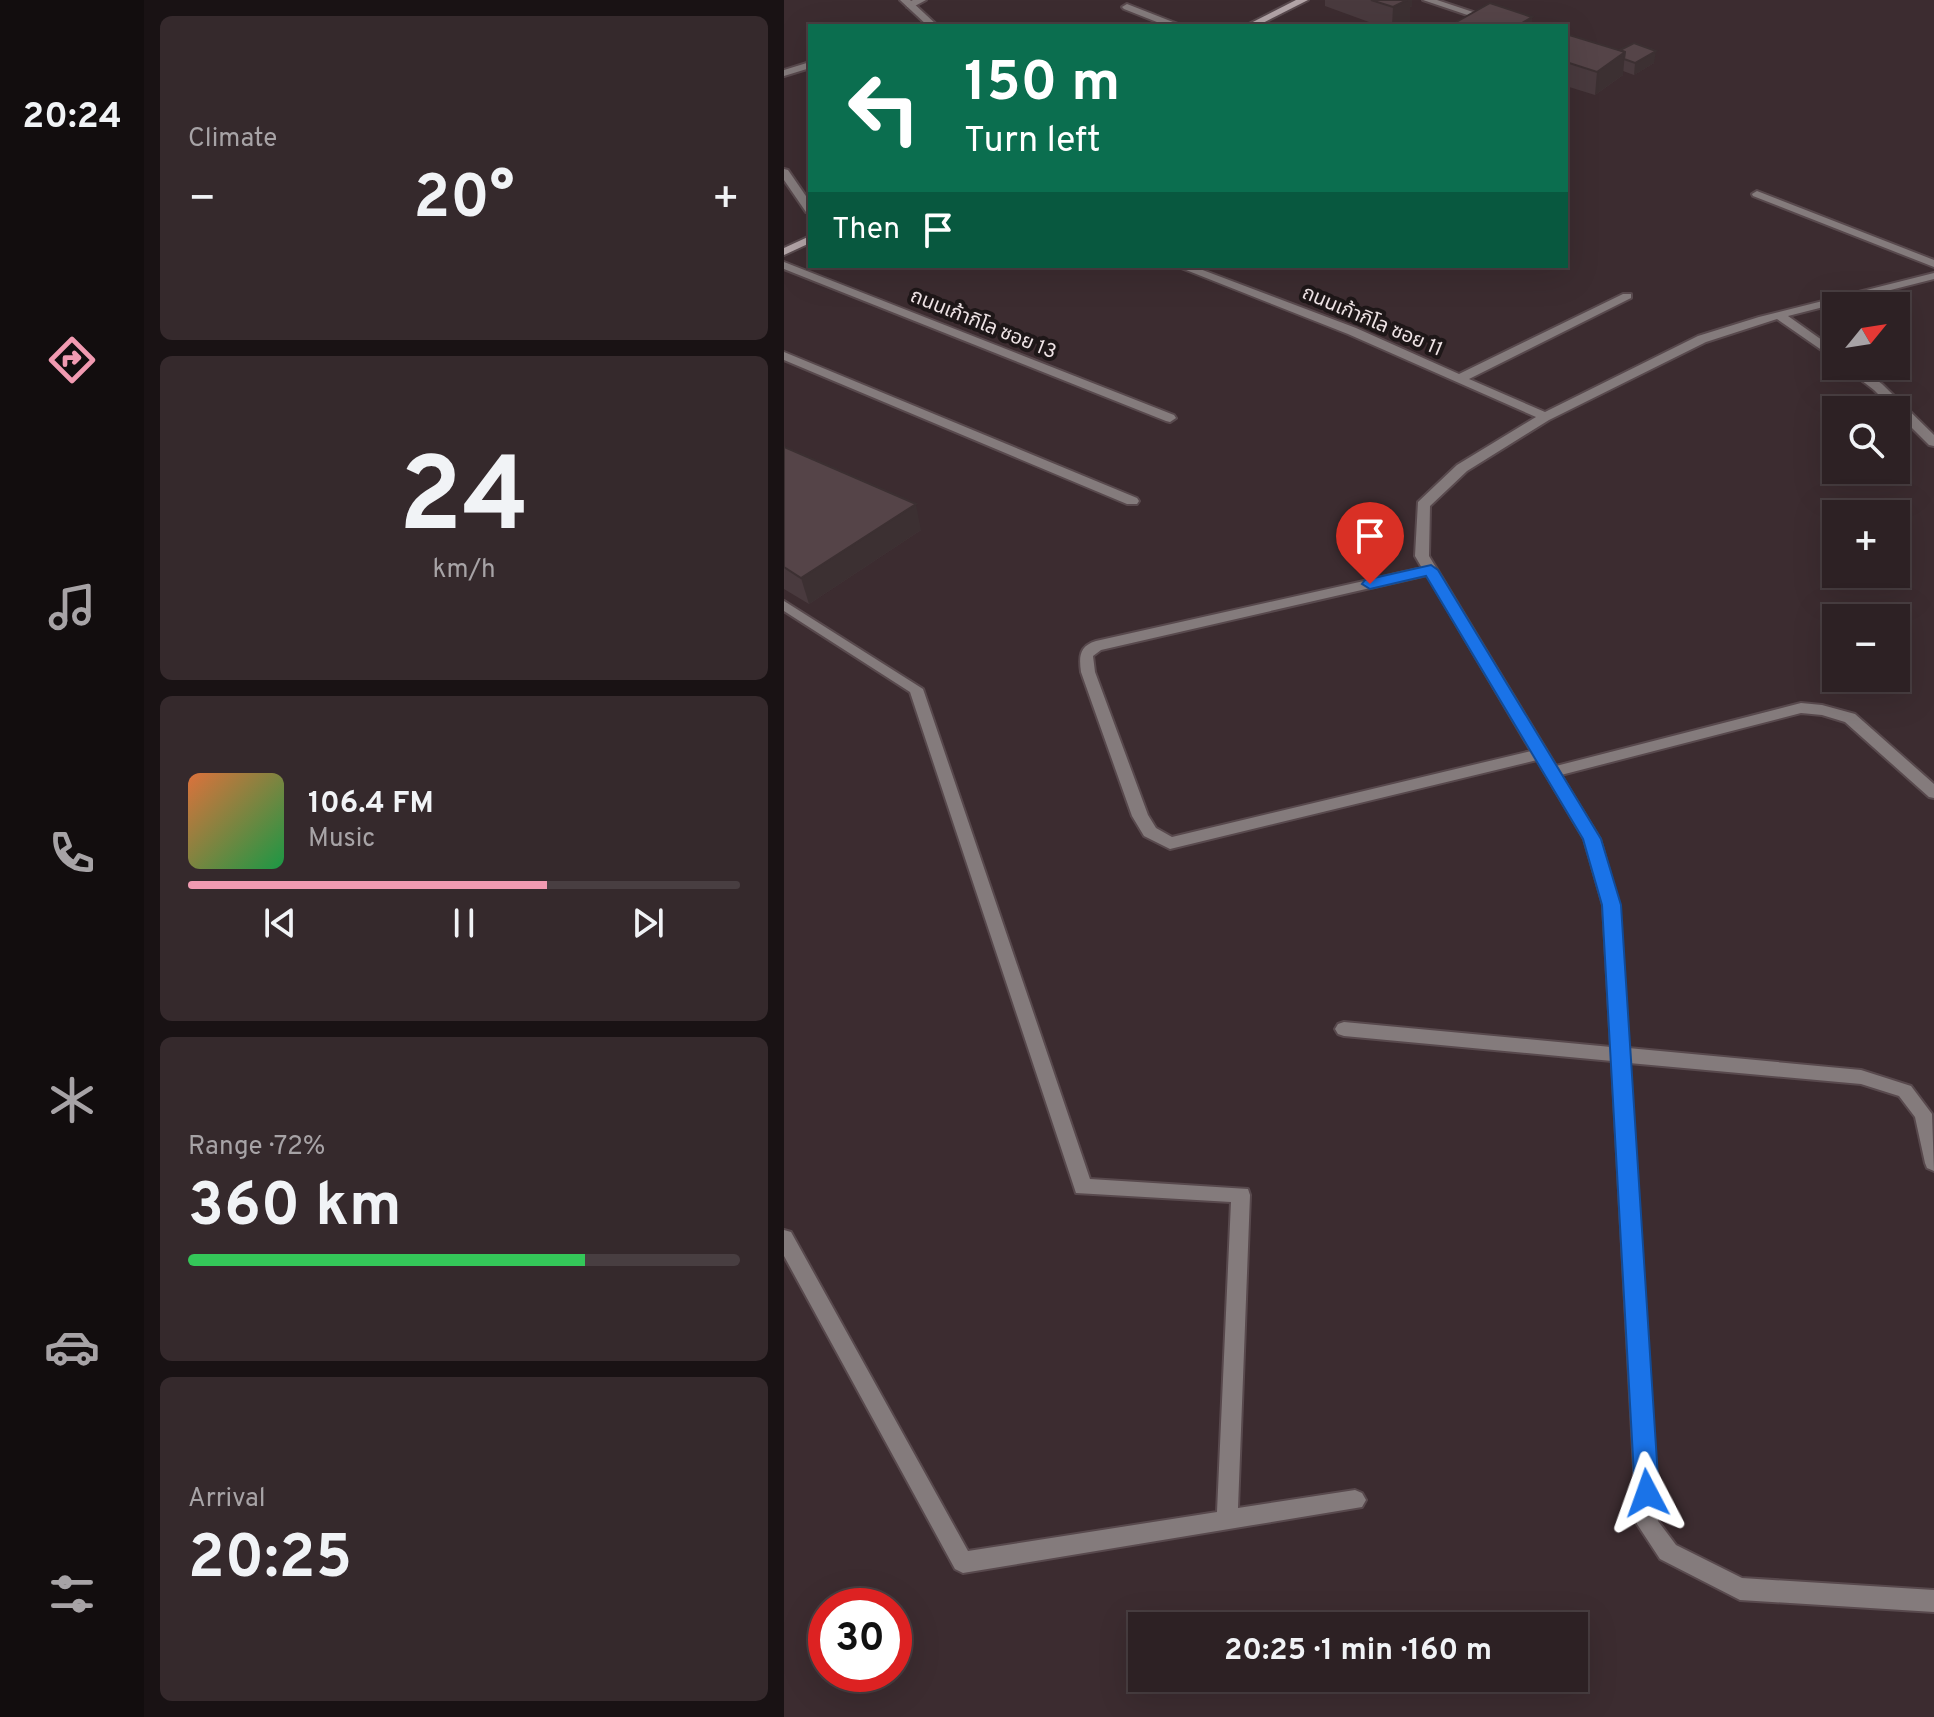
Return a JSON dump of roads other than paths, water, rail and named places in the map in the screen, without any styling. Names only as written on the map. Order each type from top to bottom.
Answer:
[{"type":"main road","points":[[1254,24],[1303,0]]},
{"type":"main road","points":[[784,252],[808,240]]},
{"type":"street","points":[[907,3],[921,0]]},
{"type":"street","points":[[1428,0],[1504,24]]},
{"type":"street","points":[[907,3],[931,24]]},
{"type":"street","points":[[1127,7],[1170,24]]},
{"type":"street","points":[[784,73],[808,66]]},
{"type":"street","points":[[784,172],[808,207]]},
{"type":"street","points":[[1757,194],[1934,264]]},
{"type":"street","name":"ถนนเก้ากิโล ซอย 13","points":[[784,265],[1170,418]]},
{"type":"street","name":"ถนนเก้ากิโล ซอย 11","points":[[1187,268],[1352,331],[1545,417]]},
{"type":"street","points":[[1934,276],[1779,315],[1702,339],[1545,417],[1462,468],[1423,505],[1422,556],[1592,839],[1611,905],[1648,1524],[1668,1552],[1740,1589],[1934,1601]]},
{"type":"street","points":[[1459,379],[1627,296]]},
{"type":"street","points":[[1779,315],[1822,346]]},
{"type":"street","points":[[784,356],[1132,501]]},
{"type":"street","points":[[1868,380],[1934,442]]},
{"type":"street","points":[[1431,570],[1096,646],[1086,655],[1088,672],[1140,816],[1150,832],[1170,843],[1541,754]]},
{"type":"street","points":[[784,605],[916,689],[1083,1187],[1241,1195],[1227,1520]]},
{"type":"street","points":[[1552,772],[1801,708],[1850,718],[1934,793]]},
{"type":"street","points":[[1344,1029],[1620,1052],[1861,1077],[1905,1091],[1923,1114],[1934,1163]]},
{"type":"street","points":[[784,1238],[963,1562],[1355,1500]]}]
